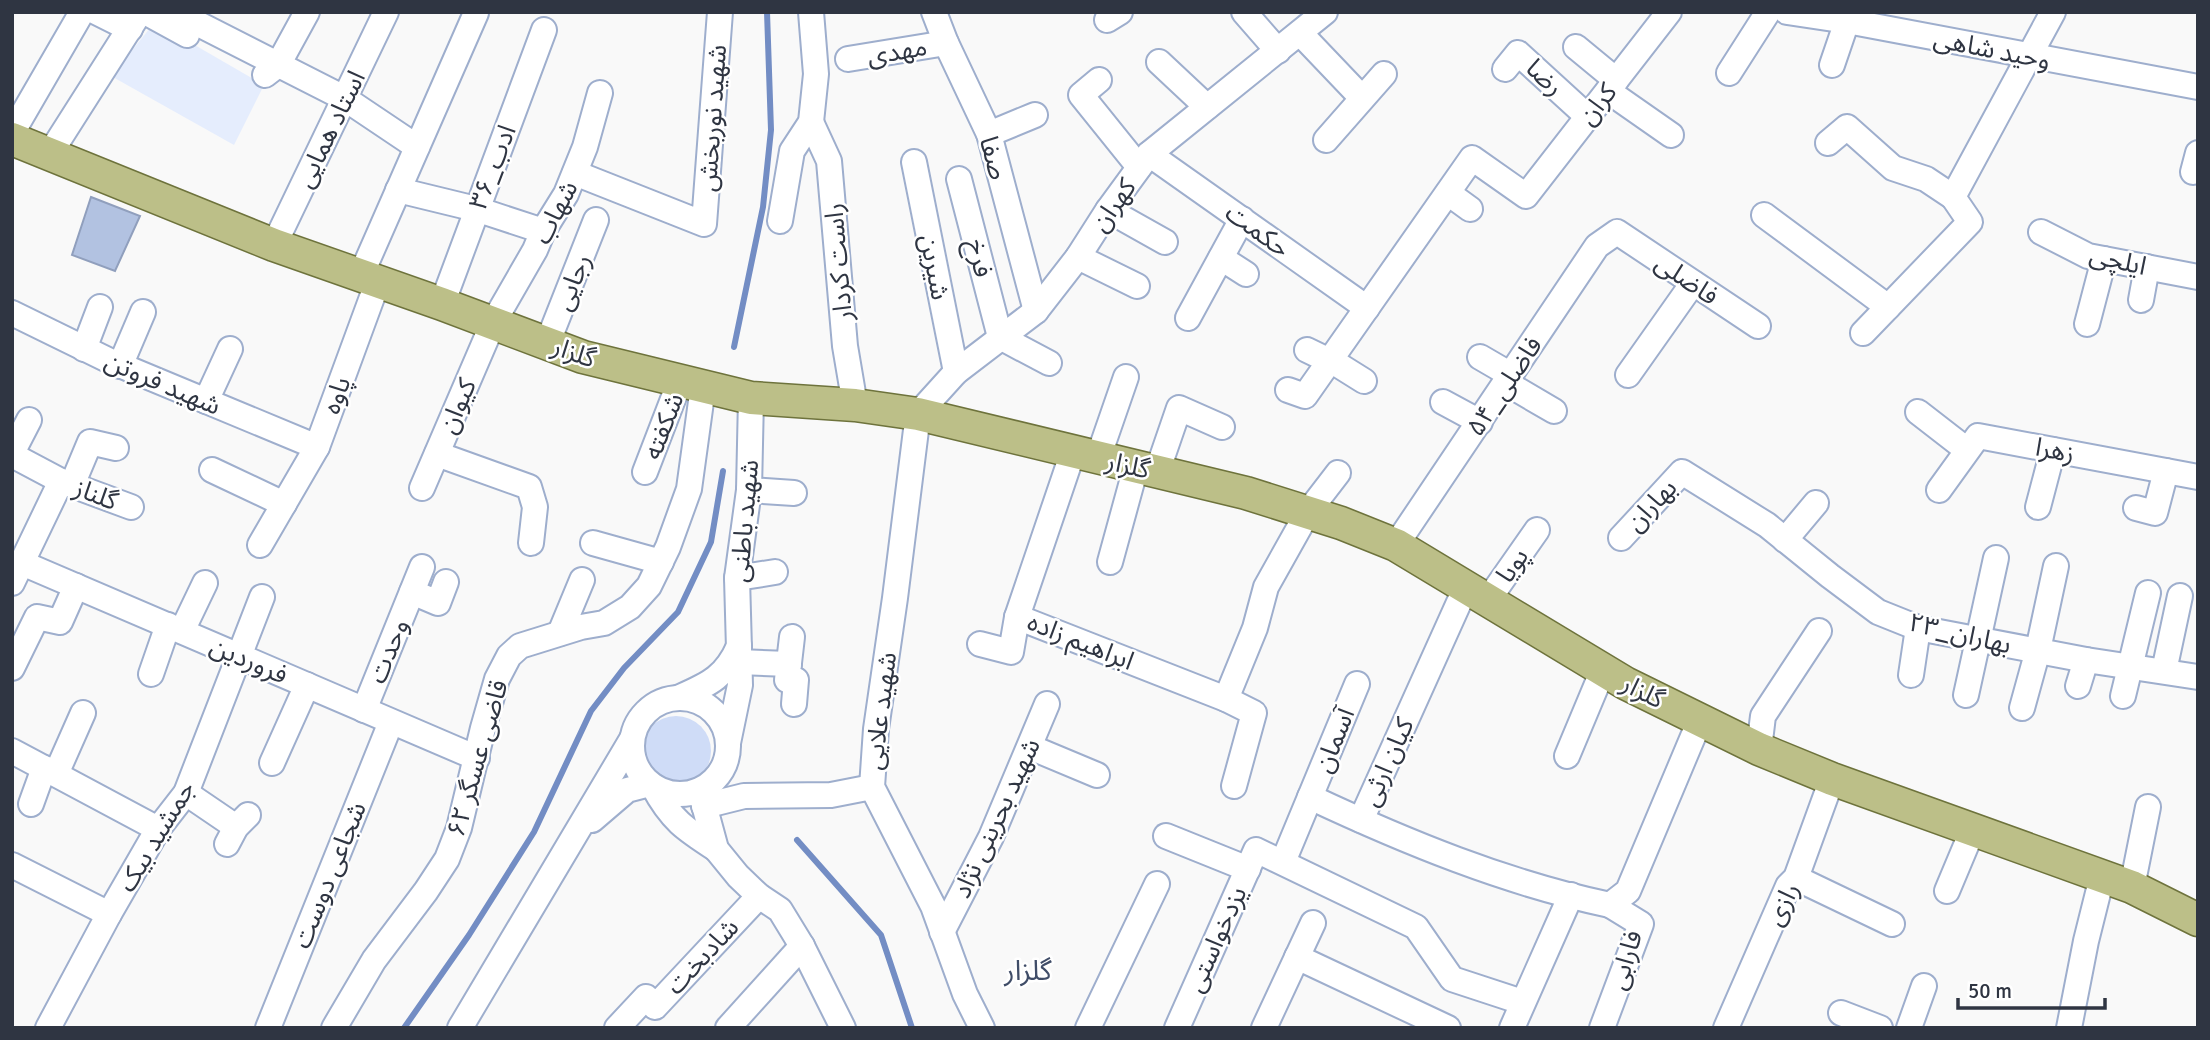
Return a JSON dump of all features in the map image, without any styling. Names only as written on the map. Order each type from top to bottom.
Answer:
[{"type":"main road","name":"گلزار","points":[[12,139],[274,245],[442,304],[583,358],[751,398],[855,405],[918,414],[1246,494],[1308,512],[1396,545],[1603,670],[1759,749],[1832,779],[2132,887],[2198,920]]},
{"type":"street","points":[[12,133],[82,12]]},
{"type":"street","points":[[96,12],[139,18],[264,76],[278,65],[307,12]]},
{"type":"street","points":[[175,12],[344,98],[417,147]]},
{"type":"street","name":"استاد همایی","points":[[274,245],[386,12]]},
{"type":"street","name":"شهید نوربخش","points":[[575,173],[704,224],[720,12]]},
{"type":"street","points":[[780,221],[792,151],[811,122],[816,74],[812,12]]},
{"type":"street","points":[[1244,12],[1278,51]]},
{"type":"street","name":"کهران","points":[[918,414],[956,372],[1036,311],[1078,257],[1144,160],[1325,12]]},
{"type":"street","name":"کران","points":[[1448,193],[1472,158],[1526,196],[1669,12]]},
{"type":"street","points":[[1729,73],[1768,12]]},
{"type":"street","name":"وحید شاهی","points":[[1787,12],[1847,21],[1875,19],[2030,55],[2198,87]]},
{"type":"street","points":[[1953,197],[1973,155],[2053,12]]},
{"type":"street","name":"پاوه","points":[[260,545],[317,447],[398,190],[476,13]]},
{"type":"street","name":"صفا","points":[[941,14],[946,43],[989,134],[1036,311]]},
{"type":"street","points":[[49,155],[139,18]]},
{"type":"street","points":[[1832,65],[1847,21]]},
{"type":"street","name":"۳۶_ادب","points":[[442,304],[544,30]]},
{"type":"street","points":[[1300,33],[1362,98]]},
{"type":"street","name":"مهدی","points":[[848,59],[946,43]]},
{"type":"street","points":[[1576,47],[1612,85],[1671,135]]},
{"type":"street","name":"رضا","points":[[1505,69],[1518,52],[1588,117]]},
{"type":"street","points":[[1158,62],[1207,107]]},
{"type":"street","points":[[1326,139],[1384,74]]},
{"type":"street","name":"حکمت","points":[[1099,80],[1082,95],[1144,160],[1242,219],[1367,309]]},
{"type":"street","name":"شهاب","points":[[493,323],[536,250],[542,230],[566,194],[585,148],[600,93]]},
{"type":"street","points":[[989,134],[1035,115]]},
{"type":"street","name":"راست کردار","points":[[811,122],[829,161],[845,346],[855,405]]},
{"type":"street","points":[[1828,142],[1847,127],[1893,167],[1926,178],[1953,197],[1970,222],[1863,332]]},
{"type":"street","name":"شیرین","points":[[914,162],[956,372]]},
{"type":"street","name":"فرخ","points":[[960,179],[1000,337]]},
{"type":"street","points":[[398,190],[476,209],[542,230]]},
{"type":"street","points":[[1288,390],[1305,396],[1448,193],[1470,209]]},
{"type":"street","points":[[1108,211],[1165,242]]},
{"type":"street","points":[[1763,215],[1888,307]]},
{"type":"street","points":[[1188,318],[1242,219]]},
{"type":"street","name":"رجایی","points":[[547,344],[596,220]]},
{"type":"street","name":"فاضلی","points":[[1617,232],[1758,326]]},
{"type":"street","name":"۵۴_فاضلی","points":[[1396,545],[1597,246],[1617,232]]},
{"type":"street","name":"ایلچی","points":[[2041,232],[2088,256],[2198,276]]},
{"type":"street","points":[[1078,257],[1137,286]]},
{"type":"street","points":[[1220,258],[1246,274]]},
{"type":"street","points":[[2087,324],[2104,259]]},
{"type":"street","points":[[2141,300],[2147,267]]},
{"type":"street","points":[[1628,375],[1693,283]]},
{"type":"street","points":[[84,349],[100,307]]},
{"type":"street","points":[[120,366],[143,312]]},
{"type":"street","name":"شهید فروتن","points":[[12,313],[120,366],[317,447]]},
{"type":"street","name":"کیوان","points":[[422,488],[493,323]]},
{"type":"street","points":[[1000,337],[1049,363]]},
{"type":"street","points":[[206,401],[230,349]]},
{"type":"street","points":[[1307,350],[1364,381]]},
{"type":"street","points":[[1480,357],[1554,411]]},
{"type":"street","name":"ابراهیم زاده","points":[[1126,377],[1086,455],[1017,617],[1226,699],[1254,713],[1234,786]]},
{"type":"street","name":"شکفته","points":[[645,472],[692,384]]},
{"type":"street","name":"قاضی عسگر ۶۲","points":[[334,1028],[374,960],[447,859],[459,828],[497,679],[509,656],[520,646],[604,623],[630,607],[649,586],[689,489],[692,384]]},
{"type":"street","name":"شهید باطنی","points":[[728,743],[740,685],[737,578],[749,490],[751,398]]},
{"type":"street","points":[[1443,402],[1480,422]]},
{"type":"street","points":[[1110,562],[1146,470],[1179,408],[1222,428]]},
{"type":"street","points":[[1918,412],[1967,450],[1939,490]]},
{"type":"street","name":"شهید علایی","points":[[918,414],[876,729],[872,788],[933,906],[965,993],[982,1028]]},
{"type":"street","points":[[12,454],[29,420]]},
{"type":"street","name":"زهرا","points":[[1967,450],[1978,436],[2198,477]]},
{"type":"street","points":[[67,483],[90,442],[116,449]]},
{"type":"street","points":[[2038,506],[2053,450]]},
{"type":"street","name":"گلناز","points":[[12,454],[67,483],[131,507]]},
{"type":"street","points":[[437,454],[529,487],[535,507],[531,543]]},
{"type":"street","points":[[212,470],[284,504]]},
{"type":"street","points":[[2136,508],[2155,513],[2166,471]]},
{"type":"street","name":"بهاران","points":[[1621,538],[1682,472]]},
{"type":"street","name":"۲۳_بهاران","points":[[1682,472],[1767,525],[1878,612],[1918,628],[2086,660],[2198,677]]},
{"type":"street","points":[[1226,699],[1255,628],[1266,587],[1308,512],[1338,473]]},
{"type":"street","name":"گلناز","points":[[17,573],[67,483]]},
{"type":"street","points":[[749,490],[794,493]]},
{"type":"street","points":[[1785,540],[1816,503]]},
{"type":"street","name":"پویا","points":[[1477,594],[1537,530]]},
{"type":"street","points":[[593,543],[661,562]]},
{"type":"street","points":[[1966,695],[1996,558]]},
{"type":"street","points":[[2022,708],[2056,566]]},
{"type":"street","name":"وحدت","points":[[364,710],[422,568]]},
{"type":"street","points":[[737,578],[775,572]]},
{"type":"street","name":"فروردین","points":[[17,573],[75,586],[477,758]]},
{"type":"street","points":[[560,633],[582,580]]},
{"type":"street","name":"وحدت","points":[[412,592],[438,603],[446,582]]},
{"type":"street","points":[[150,674],[175,628],[205,583]]},
{"type":"street","points":[[12,668],[37,617],[60,622],[75,586]]},
{"type":"street","points":[[2123,696],[2148,593]]},
{"type":"street","name":"کیان ارثی","points":[[1310,797],[1361,820],[1477,594]]},
{"type":"street","points":[[2164,671],[2180,596]]},
{"type":"street","name":"جمشید بیک","points":[[48,1028],[158,829],[186,793],[262,597]]},
{"type":"street","points":[[980,644],[1011,652],[1017,617]]},
{"type":"street","points":[[1911,675],[1918,628]]},
{"type":"street","points":[[1759,749],[1763,716],[1819,631]]},
{"type":"street","points":[[792,637],[787,680],[796,680],[794,704]]},
{"type":"street","points":[[680,698],[708,685],[720,676],[739,653],[789,664]]},
{"type":"street","points":[[2078,685],[2086,660]]},
{"type":"street","points":[[1567,756],[1603,670]]},
{"type":"street","name":"آسمان","points":[[1310,797],[1357,684]]},
{"type":"street","points":[[272,763],[307,685]]},
{"type":"street","points":[[460,1028],[577,835],[610,773],[632,739],[637,724],[645,713],[667,699],[695,700],[708,706],[725,729],[727,757],[721,771],[702,798],[716,849]]},
{"type":"street","name":"شهید بحرینی نژاد","points":[[942,932],[991,837],[1047,704]]},
{"type":"street","points":[[31,804],[83,713]]},
{"type":"street","points":[[1361,820],[1472,866],[1610,905],[1628,891],[1700,720]]},
{"type":"street","name":"شجاعی دوست","points":[[268,1028],[391,722]]},
{"type":"street","points":[[632,739],[635,764],[680,826],[716,849],[738,876],[759,896],[780,910],[802,946],[843,1028]]},
{"type":"street","points":[[1030,747],[1097,775]]},
{"type":"street","points":[[12,751],[158,829]]},
{"type":"street","name":"رازی","points":[[1726,1028],[1788,886],[1796,878],[1832,779]]},
{"type":"street","points":[[577,835],[606,806],[627,790],[652,785],[668,793],[702,798],[831,795],[872,788]]},
{"type":"street","points":[[186,793],[237,829]]},
{"type":"street","points":[[1283,862],[1310,797]]},
{"type":"street","points":[[2132,887],[2148,807]]},
{"type":"street","points":[[1947,891],[1973,829]]},
{"type":"street","points":[[1166,836],[1252,859],[1283,862],[1416,927],[1452,979],[1522,1002]]},
{"type":"street","name":"یزدخواستی","points":[[1177,1028],[1252,859]]},
{"type":"street","points":[[12,865],[109,914]]},
{"type":"street","points":[[2069,1028],[2102,877]]},
{"type":"street","points":[[1796,878],[1892,924]]},
{"type":"street","points":[[1088,1028],[1157,884]]},
{"type":"street","points":[[1512,1028],[1571,895]]},
{"type":"street","name":"شادبخت","points":[[617,1028],[646,997],[655,1006],[759,896]]},
{"type":"street","name":"فارابی","points":[[1602,1028],[1641,923],[1610,905]]},
{"type":"street","points":[[1264,1028],[1313,923]]},
{"type":"street","points":[[728,1028],[802,946]]},
{"type":"street","points":[[1297,957],[1422,1022],[1448,1028]]},
{"type":"street","points":[[1909,1028],[1924,986]]},
{"type":"street","points":[[1841,1013],[1880,1028]]},
{"type":"shaded area","points":[[155,22],[264,85],[234,145],[111,76]]},
{"type":"shaded area","points":[[676,716],[695,722],[705,732],[711,751],[705,770],[695,780],[676,786],[657,780],[647,770],[641,751],[647,732],[657,722]]},
{"type":"building","points":[[91,197],[140,216],[115,271],[72,255]]},
{"type":"waterway","points":[[734,347],[763,207],[771,130],[767,12]]},
{"type":"waterway","points":[[404,1028],[469,935],[534,832],[591,711],[624,668],[678,612],[711,542],[723,471]]},
{"type":"waterway","points":[[797,840],[881,935],[912,1028]]},
{"type":"district","name":"گلزار","points":[[1028,970]]}]
